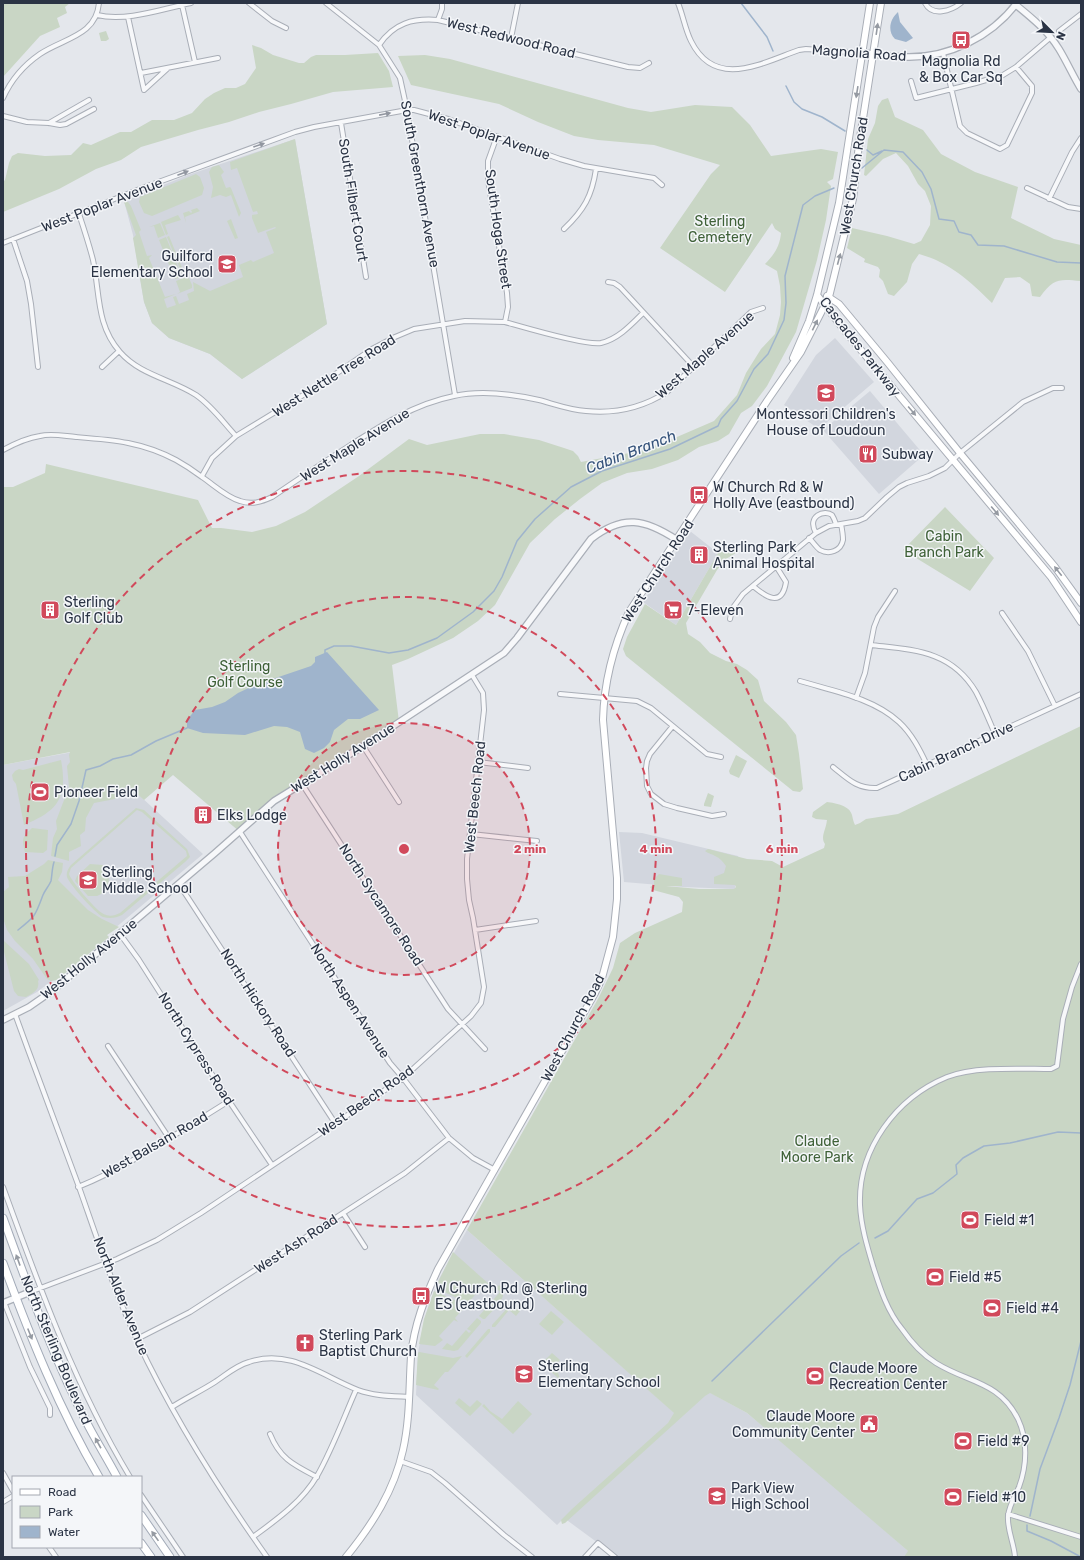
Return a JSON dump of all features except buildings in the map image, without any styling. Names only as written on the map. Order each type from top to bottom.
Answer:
[{"type":"main road","name":"West Church Road","points":[[780,382],[801,341],[817,295],[839,203],[870,3]]},
{"type":"main road","name":"West Church Road","points":[[346,1557],[380,1511],[393,1483],[400,1461],[406,1431],[411,1356],[416,1329],[422,1306],[438,1269],[595,993],[602,978],[613,937],[617,899],[617,878],[603,735],[603,699],[613,652],[619,633],[629,612],[806,343],[829,297],[853,199],[859,144],[881,3]]},
{"type":"main road","name":"Cascades Parkway","points":[[817,295],[829,297],[839,304],[1055,567],[1081,602]]},
{"type":"main road","name":"Cascades Parkway","points":[[817,295],[845,331],[1051,577],[1081,622]]},
{"type":"main road","name":"North Sterling Boulevard","points":[[3,1218],[30,1292],[65,1376],[88,1426],[116,1476]]},
{"type":"main road","name":"North Sterling Boulevard","points":[[3,1262],[47,1377],[72,1428],[98,1476]]},
{"type":"main road","points":[[142,1516],[170,1557]]},
{"type":"main road","points":[[142,1544],[151,1557]]},
{"type":"street","points":[[3,98],[10,85],[30,61],[57,44],[85,31],[92,25],[97,15],[99,3]]},
{"type":"street","points":[[97,15],[116,18],[191,3]]},
{"type":"street","points":[[249,3],[272,21],[286,28]]},
{"type":"street","name":"South Greenthorn Avenue","points":[[326,3],[379,45],[400,78],[407,110],[456,395]]},
{"type":"street","points":[[438,20],[442,3]]},
{"type":"street","points":[[511,38],[518,3]]},
{"type":"street","name":"Magnolia Road","points":[[678,3],[690,39],[707,61],[727,69],[738,70],[751,68],[799,50],[806,49],[906,57],[919,57],[943,53],[958,48],[977,38],[999,22],[1015,4]]},
{"type":"street","points":[[925,3],[931,10],[939,12],[956,7],[961,3]]},
{"type":"street","points":[[1015,4],[1051,37],[1081,89]]},
{"type":"street","points":[[182,5],[195,62]]},
{"type":"street","points":[[1059,31],[1081,14]]},
{"type":"street","points":[[128,16],[144,90],[167,69]]},
{"type":"street","name":"West Redwood Road","points":[[379,45],[390,31],[400,25],[414,20],[438,20],[628,67],[640,68],[649,63]]},
{"type":"street","points":[[911,81],[916,98],[994,78],[1016,67],[1051,37]]},
{"type":"street","points":[[943,53],[959,122],[963,130],[997,148],[1004,148],[1007,145],[1032,93],[1032,86],[1016,67]]},
{"type":"street","points":[[141,74],[218,58]]},
{"type":"street","points":[[49,123],[89,100]]},
{"type":"street","points":[[3,116],[27,122],[60,125],[66,124],[94,110]]},
{"type":"street","name":"West Poplar Avenue","points":[[3,243],[222,158],[295,132],[314,127],[407,110],[448,119],[560,159],[596,169],[654,178],[662,185]]},
{"type":"street","name":"South Filbert Court","points":[[341,123],[366,277]]},
{"type":"street","name":"South Hoga Street","points":[[497,136],[488,161],[488,180],[507,293],[508,307],[505,322]]},
{"type":"street","points":[[1049,199],[1072,152],[1081,138]]},
{"type":"street","points":[[564,229],[573,221],[587,203],[594,185],[596,169]]},
{"type":"street","points":[[1027,188],[1068,207],[1081,209]]},
{"type":"street","points":[[79,214],[93,261],[100,313],[109,334],[119,351],[142,370],[181,387],[197,396],[212,408],[236,436]]},
{"type":"street","points":[[13,240],[27,282],[38,367]]},
{"type":"street","points":[[608,282],[614,283],[620,287],[694,367]]},
{"type":"street","name":"West Maple Avenue","points":[[3,450],[25,440],[41,435],[134,443],[151,448],[176,461],[202,476],[226,495],[239,501],[250,503],[261,502],[383,424],[417,406],[456,395],[514,395],[584,411],[602,412],[622,411],[655,400],[667,392],[751,312],[763,308]]},
{"type":"street","name":"West Nettle Tree Road","points":[[202,476],[212,458],[236,436],[378,346],[414,329],[479,321],[505,322],[586,342],[600,343],[624,331],[644,313]]},
{"type":"street","points":[[102,367],[119,351]]},
{"type":"street","points":[[730,619],[732,609],[736,602],[816,533],[838,524],[858,521],[864,518],[899,487],[937,473],[945,468],[960,453],[1023,402],[1053,388],[1062,388]]},
{"type":"street","points":[[809,538],[819,549],[827,552],[835,551],[841,545],[843,540],[838,524],[830,514],[827,513],[816,516],[814,519],[812,525],[816,533]]},
{"type":"street","name":"West Holly Avenue","points":[[3,1020],[29,1007],[52,990],[179,884],[274,801],[364,746],[504,653],[518,638],[591,539],[603,530],[620,524],[639,522],[649,524],[677,540]]},
{"type":"street","points":[[753,586],[762,594],[770,598],[781,595],[785,589],[786,582],[776,566]]},
{"type":"street","points":[[856,698],[865,673],[873,632],[878,618],[895,591]]},
{"type":"street","points":[[1002,613],[1028,651],[1055,706]]},
{"type":"street","points":[[870,645],[928,653],[950,664],[960,672],[976,692],[995,734]]},
{"type":"street","name":"West Beech Road","points":[[30,1292],[106,1264],[157,1240],[201,1213],[403,1078],[462,1025],[481,1003],[484,987],[473,918],[468,900],[467,879],[484,710],[483,693],[472,675]]},
{"type":"street","points":[[800,681],[856,698],[882,709],[899,722],[909,733],[920,749],[927,765]]},
{"type":"street","points":[[560,694],[637,701],[644,703],[708,754],[721,757]]},
{"type":"street","name":"Cabin Branch Drive","points":[[833,767],[851,782],[868,788],[877,788],[1081,694]]},
{"type":"street","points":[[672,726],[650,754],[647,761],[646,768],[648,786],[651,794],[664,804],[677,808],[712,816],[724,814]]},
{"type":"street","points":[[364,746],[399,802]]},
{"type":"street","points":[[478,762],[528,768]]},
{"type":"street","name":"North Sycamore Road","points":[[302,784],[448,1009],[485,1049]]},
{"type":"street","name":"North Aspen Avenue","points":[[240,832],[390,1063],[449,1138],[473,1158],[495,1170]]},
{"type":"street","points":[[471,834],[537,841]]},
{"type":"street","name":"North Hickory Road","points":[[179,884],[336,1122]]},
{"type":"street","points":[[475,930],[536,921]]},
{"type":"street","name":"North Cypress Road","points":[[120,934],[140,960],[229,1101],[272,1165]]},
{"type":"street","points":[[1015,1557],[1008,1522],[1008,1514],[1019,1486],[1024,1466],[1025,1447],[1021,1426],[1011,1407],[998,1392],[950,1371],[936,1363],[916,1346],[893,1317],[882,1293],[864,1234],[860,1207],[861,1183],[867,1161],[879,1134],[905,1103],[926,1088],[949,1077],[972,1072],[994,1069],[1051,1069],[1057,1066],[1066,1006],[1081,964]]},
{"type":"street","name":"North Alder Avenue","points":[[15,1014],[124,1312],[157,1382],[210,1474],[268,1557]]},
{"type":"street","points":[[108,1046],[169,1138]]},
{"type":"street","name":"West Balsam Road","points":[[78,1187],[103,1177],[142,1156],[229,1101]]},
{"type":"street","name":"West Ash Road","points":[[137,1339],[156,1331],[190,1312],[343,1214],[405,1172],[449,1138]]},
{"type":"street","points":[[3,1187],[41,1288],[76,1374],[98,1421],[129,1476]]},
{"type":"street","points":[[343,1214],[365,1247]]},
{"type":"street","points":[[30,1292],[4,1303],[30,1367],[50,1408],[50,1415]]},
{"type":"street","points":[[172,1407],[216,1381],[233,1368],[262,1358],[292,1360],[319,1371],[356,1390],[382,1396],[409,1397]]},
{"type":"street","points":[[253,1537],[282,1515],[303,1495],[317,1477],[356,1390]]},
{"type":"street","points":[[270,1434],[282,1456],[317,1477]]},
{"type":"street","points":[[400,1461],[431,1472],[524,1552],[532,1557]]},
{"type":"street","points":[[3,1473],[12,1489]]},
{"type":"street","points":[[3,1502],[12,1497]]},
{"type":"street","points":[[142,1497],[182,1557]]},
{"type":"street","points":[[1008,1514],[1081,1537]]},
{"type":"street","points":[[585,1557],[598,1543],[614,1557]]},
{"type":"street","points":[[50,1548],[56,1557]]},
{"type":"street","points":[[520,1557],[524,1552]]},
{"type":"shaded area","name":"Guilford Elementary School","points":[[295,139],[327,324],[242,379],[210,354],[169,338],[152,323],[144,302],[133,235],[124,201],[188,175]]},
{"type":"shaded area","name":"Montessori Children's House of Loudoun","points":[[835,338],[874,382],[819,429],[784,405],[816,355]]},
{"type":"shaded area","points":[[870,391],[924,455],[879,494],[823,430]]},
{"type":"shaded area","points":[[690,531],[718,553],[676,625],[643,602]]},
{"type":"shaded area","name":"Sterling Middle School","points":[[89,749],[203,854],[57,977],[37,992],[3,1011],[3,765]]},
{"type":"shaded area","points":[[619,832],[642,833],[738,856],[735,889],[683,887],[624,882]]},
{"type":"shaded area","points":[[467,1230],[678,1416],[707,1391],[747,1413],[819,1473],[915,1557],[615,1557],[564,1518],[557,1525],[416,1395],[418,1353],[424,1321],[430,1301],[439,1279]]},
{"type":"green space","points":[[3,3],[70,3],[65,7],[67,13],[57,18],[60,27],[40,36],[3,77]]},
{"type":"green space","points":[[106,31],[109,39],[106,41],[101,41],[99,33]]},
{"type":"green space","points":[[252,45],[273,55],[299,63],[304,63],[316,55],[378,53],[389,71],[393,87],[333,92],[141,147],[121,160],[96,169],[59,189],[3,212],[3,182],[5,180],[12,156],[18,153],[45,156],[71,155],[83,143],[91,145],[120,132],[131,132],[152,120],[174,120],[192,113],[205,99],[214,93],[225,88],[236,88],[245,84],[256,68]]},
{"type":"green space","name":"Sterling Golf Course","points":[[425,55],[450,59],[628,108],[651,112],[695,105],[732,107],[750,125],[771,156],[821,149],[838,152],[833,179],[827,182],[831,186],[826,220],[817,260],[796,332],[767,386],[752,406],[741,413],[729,434],[718,441],[699,447],[678,460],[652,469],[627,473],[602,483],[555,519],[530,543],[495,605],[478,621],[453,638],[392,665],[399,722],[274,801],[240,832],[173,775],[144,800],[127,785],[115,799],[94,803],[86,818],[85,831],[80,835],[81,846],[69,852],[69,861],[51,856],[53,838],[57,829],[56,821],[69,787],[67,766],[70,762],[70,752],[3,765],[3,487],[13,487],[45,473],[46,464],[198,500],[212,528],[252,532],[276,526],[305,512],[359,476],[409,439],[427,445],[480,434],[504,434],[539,440],[573,451],[581,462],[640,451],[663,443],[714,421],[737,395],[746,373],[761,349],[775,334],[780,315],[780,286],[777,271],[765,264],[776,250],[781,233],[775,229],[772,223],[725,292],[660,248],[711,174],[720,165],[654,145],[598,140],[574,136],[538,122],[499,104],[411,85],[398,56]]},
{"type":"green space","points":[[888,98],[895,117],[923,130],[941,154],[975,172],[1018,187],[1011,218],[1054,239],[1081,245],[1081,281],[1058,281],[1049,286],[1040,297],[1032,296],[1030,284],[1020,277],[1005,278],[992,303],[976,287],[958,273],[940,262],[919,254],[912,264],[907,282],[894,296],[888,294],[883,281],[879,277],[880,270],[878,267],[864,262],[865,259],[847,248],[852,228],[914,244],[921,241],[930,225],[931,206],[925,191],[918,184],[908,166],[896,153],[883,159],[866,176],[864,175],[868,139],[875,123],[878,106],[882,100]]},
{"type":"green space","name":"Guilford Elementary School","points":[[295,139],[327,324],[242,379],[210,354],[169,338],[152,323],[144,302],[133,238],[136,235],[124,202],[128,202],[131,206],[141,230],[139,232],[147,256],[152,255],[149,258],[165,297],[176,294],[164,299],[167,308],[176,305],[173,297],[176,296],[179,304],[189,300],[187,294],[194,291],[193,282],[210,291],[243,277],[239,265],[251,260],[253,262],[274,253],[266,232],[276,228],[275,227],[258,233],[252,218],[252,215],[258,214],[257,211],[253,212],[237,168],[231,170],[230,162]]},
{"type":"green space","points":[[219,165],[224,172],[221,175],[226,188],[231,188],[241,213],[239,217],[231,195],[226,197],[220,195],[211,198],[213,187],[209,172],[212,167]]},
{"type":"green space","points":[[196,174],[200,177],[204,188],[202,195],[152,216],[144,213],[139,202],[140,197]]},
{"type":"green space","points":[[197,208],[200,211],[185,217],[186,223],[183,213],[189,211],[191,213],[191,210]]},
{"type":"green space","points":[[178,215],[181,220],[165,225],[168,234],[166,235],[161,222]]},
{"type":"green space","points":[[231,219],[238,238],[235,239],[227,221]]},
{"type":"green space","points":[[160,223],[165,235],[158,238],[154,226],[149,227]]},
{"type":"green space","points":[[169,236],[185,275],[183,276],[167,237]]},
{"type":"green space","points":[[166,237],[182,277],[175,279],[164,253],[160,253],[163,250],[159,240]]},
{"type":"green space","points":[[188,276],[192,288],[177,294],[180,292],[176,281]]},
{"type":"green space","name":"Cabin Branch Park","points":[[945,507],[994,558],[970,591],[903,550]]},
{"type":"green space","points":[[731,549],[736,553],[726,559],[717,570],[686,623],[688,634],[700,642],[710,653],[726,661],[737,664],[747,670],[758,680],[764,701],[786,722],[796,735],[803,789],[800,792],[793,791],[626,656],[623,649],[627,637],[645,604],[676,625],[718,553]]},
{"type":"green space","name":"Claude Moore Park","points":[[1081,726],[1081,1557],[904,1557],[908,1551],[747,1413],[710,1393],[565,1523],[562,1524],[561,1520],[572,1509],[668,1423],[674,1413],[467,1230],[599,997],[613,968],[620,943],[635,933],[682,912],[683,902],[679,897],[653,890],[650,887],[654,885],[654,879],[659,874],[682,878],[682,886],[666,886],[699,889],[734,889],[736,887],[735,885],[714,884],[714,877],[724,873],[726,866],[718,858],[705,851],[708,849],[747,859],[772,861],[783,867],[824,848],[825,844],[823,836],[827,820],[812,817],[813,812],[827,802],[838,804],[849,809],[855,825],[866,819],[898,814]]},
{"type":"green space","points":[[736,755],[747,761],[739,778],[730,774],[729,771]]},
{"type":"green space","name":"Pioneer Field","points":[[61,760],[63,784],[58,802],[45,814],[24,825],[16,784],[12,775],[19,769],[23,770]]},
{"type":"green space","points":[[708,793],[714,796],[711,807],[704,806]]},
{"type":"green space","points":[[136,808],[144,810],[187,849],[190,857],[122,915],[111,918],[100,915],[72,886],[67,877],[71,865]],"holes":[[[137,810],[142,812],[186,851],[187,856],[120,913],[109,916],[102,913],[94,906],[69,874],[71,868]]]},
{"type":"green space","points":[[32,828],[48,830],[47,850],[43,853],[25,852],[23,839]]},
{"type":"green space","points":[[48,860],[63,863],[62,872],[58,880],[88,910],[119,927],[107,935],[109,937],[57,980],[51,981],[47,979],[33,959],[15,941],[7,930],[3,918],[3,892],[9,887],[8,877],[25,876]]},
{"type":"green space","points":[[90,864],[103,865],[110,873],[107,891],[97,896],[88,896],[75,881],[77,876]]},
{"type":"green space","points":[[3,940],[29,964],[39,980],[37,989],[26,997],[18,996],[14,991],[3,948]]},
{"type":"green space","points":[[453,1252],[490,1285],[489,1286],[485,1283],[468,1303],[465,1304],[453,1296],[435,1288]]},
{"type":"green space","points":[[499,1285],[503,1289],[504,1293],[500,1303],[485,1319],[483,1319],[479,1316],[500,1292],[496,1288]]},
{"type":"green space","points":[[434,1291],[459,1302],[464,1308],[455,1318],[458,1322],[454,1320],[439,1336],[443,1340],[435,1346],[419,1344],[424,1319]]},
{"type":"green space","points":[[511,1304],[520,1311],[516,1316],[509,1310],[495,1327],[492,1327],[492,1325]]},
{"type":"green space","points":[[551,1311],[564,1322],[552,1335],[539,1324]]},
{"type":"green space","points":[[477,1318],[481,1321],[481,1323],[458,1350],[454,1351],[442,1349],[447,1343],[452,1346],[466,1330],[469,1333],[471,1331],[467,1329]]},
{"type":"green space","points":[[488,1329],[490,1329],[490,1332],[467,1358],[465,1356]]},
{"type":"green space","points":[[418,1353],[453,1358],[462,1356],[434,1385],[439,1389],[438,1390],[416,1385]]},
{"type":"green space","points":[[552,1353],[560,1360],[556,1364],[560,1380],[542,1363]]},
{"type":"green space","points":[[459,1398],[470,1407],[477,1400],[482,1404],[470,1416],[455,1403]]},
{"type":"green space","points":[[518,1401],[532,1414],[513,1434],[482,1406],[484,1404],[490,1411],[502,1419]]},
{"type":"water","points":[[898,12],[900,22],[913,38],[906,42],[895,39],[890,29],[891,22]]},
{"type":"water","points":[[327,652],[379,710],[360,719],[348,719],[334,730],[330,742],[324,748],[314,753],[305,749],[300,732],[287,727],[274,726],[245,735],[203,733],[187,728],[187,720],[195,710],[212,707],[225,702],[238,693],[255,685],[311,666],[315,662],[315,657]]},
{"type":"waterway","points":[[741,3],[767,37],[773,51]]},
{"type":"waterway","points":[[786,86],[794,102],[802,109],[822,117],[845,131]]},
{"type":"waterway","name":"Cabin Branch","points":[[867,150],[873,155],[882,151]]},
{"type":"waterway","name":"Cabin Branch","points":[[862,168],[884,150],[903,152],[922,172],[931,189],[939,219],[954,221],[959,232],[971,235],[978,245],[1004,246],[1057,262],[1081,263]]},
{"type":"waterway","name":"Cabin Branch","points":[[325,653],[325,650],[334,646],[351,646],[389,653],[408,650],[437,638],[473,612],[494,591],[502,577],[517,541],[535,519],[571,487],[602,471],[670,449],[718,426],[721,419],[737,401],[754,369],[768,354],[784,320],[786,303],[785,276],[803,205],[815,196],[834,188]]},
{"type":"waterway","points":[[55,856],[57,845],[71,824],[79,801],[86,770],[100,766],[113,759],[131,755],[156,741],[187,728]]},
{"type":"waterway","points":[[18,930],[28,922],[36,912],[51,881],[54,862]]},
{"type":"waterway","points":[[875,1238],[888,1231],[917,1199],[933,1193],[957,1174],[956,1165],[963,1158],[984,1146],[1010,1143],[1058,1132],[1081,1133]]},
{"type":"waterway","points":[[712,1381],[841,1256],[859,1243]]},
{"type":"waterway","points":[[1030,1516],[1040,1469],[1070,1385],[1081,1341]]},
{"type":"waterway","points":[[1027,1525],[1027,1531],[1051,1541],[1081,1557]]},
{"type":"place","name":"Magnolia Rd & Box Car Sq","points":[[961,40]]},
{"type":"place","name":"Guilford Elementary School","points":[[227,264]]},
{"type":"place","name":"Montessori Children's House of Loudoun","points":[[826,393]]},
{"type":"place","name":"Subway","points":[[868,454]]},
{"type":"place","name":"W Church Rd & W Holly Ave (eastbound)","points":[[699,495]]},
{"type":"place","name":"Sterling Park Animal Hospital","points":[[699,555]]},
{"type":"place","name":"Sterling Golf Club","points":[[50,610]]},
{"type":"place","name":"7-Eleven","points":[[673,610]]},
{"type":"place","name":"Pioneer Field","points":[[40,792]]},
{"type":"place","name":"Elks Lodge","points":[[203,815]]},
{"type":"place","name":"Sterling Middle School","points":[[88,880]]},
{"type":"place","name":"Field #1","points":[[970,1220]]},
{"type":"place","name":"Field #5","points":[[935,1277]]},
{"type":"place","name":"W Church Rd @ Sterling ES (eastbound)","points":[[421,1296]]},
{"type":"place","name":"Field #4","points":[[992,1308]]},
{"type":"place","name":"Sterling Park Baptist Church","points":[[305,1343]]},
{"type":"place","name":"Sterling Elementary School","points":[[524,1374]]},
{"type":"place","name":"Claude Moore Recreation Center","points":[[815,1376]]},
{"type":"place","name":"Claude Moore Community Center","points":[[869,1424]]},
{"type":"place","name":"Field #9","points":[[963,1441]]},
{"type":"place","name":"Park View High School","points":[[717,1496]]},
{"type":"place","name":"Field #10","points":[[953,1497]]},
{"type":"park label","name":"Sterling Cemetery","points":[[720,230]]}]
